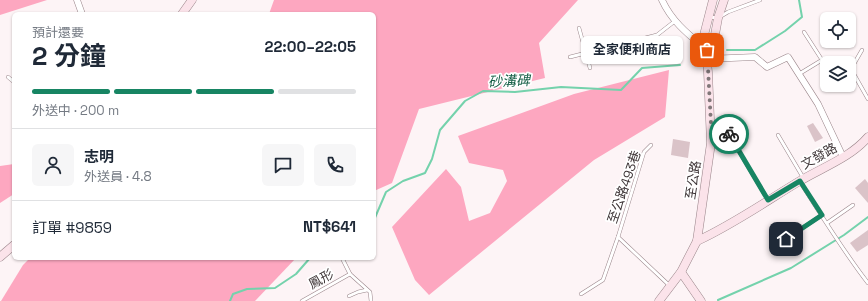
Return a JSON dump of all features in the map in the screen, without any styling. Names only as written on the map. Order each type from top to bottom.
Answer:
[{"type":"street","points":[[77,0],[81,12]]},
{"type":"street","points":[[183,12],[192,0]]},
{"type":"street","points":[[662,0],[668,12],[675,21],[707,50]]},
{"type":"street","name":"至公路","points":[[659,301],[681,272],[697,241],[711,143],[707,50],[704,35],[713,0]]},
{"type":"street","name":"至公路","points":[[707,50],[714,40],[718,18],[724,0]]},
{"type":"street","points":[[707,59],[754,57],[767,67],[788,57],[818,104],[843,157]]},
{"type":"street","name":"文發路","points":[[697,241],[714,233],[843,157],[867,140]]},
{"type":"street","points":[[0,257],[12,247]]},
{"type":"street","points":[[681,272],[701,301]]},
{"type":"lane","points":[[708,16],[718,18],[728,12],[760,0]]},
{"type":"lane","points":[[570,57],[657,35],[675,21]]},
{"type":"lane","points":[[580,28],[585,53],[590,68]]},
{"type":"lane","points":[[804,32],[820,57]]},
{"type":"lane","points":[[856,60],[862,50]]},
{"type":"lane","points":[[799,74],[820,61]]},
{"type":"lane","points":[[8,77],[12,80]]},
{"type":"lane","points":[[856,79],[868,99]]},
{"type":"lane","points":[[711,124],[725,128],[768,200]]},
{"type":"lane","points":[[778,135],[833,236],[868,283]]},
{"type":"lane","name":"至公路493巷","points":[[651,146],[644,152],[618,237],[670,286]]},
{"type":"lane","points":[[827,223],[853,205]]},
{"type":"lane","points":[[786,239],[822,215]]},
{"type":"lane","points":[[581,294],[603,280],[618,237]]},
{"type":"lane","name":"鳳形","points":[[343,260],[350,274],[370,292],[371,301]]},
{"type":"lane","name":"鳳形","points":[[302,301],[350,274]]},
{"type":"lane","points":[[350,296],[367,290]]},
{"type":"shaded area","points":[[0,0],[47,0],[0,15]]},
{"type":"shaded area","points":[[274,0],[578,0],[539,43],[545,78],[419,109],[392,183],[376,190],[376,12],[270,12]]},
{"type":"shaded area","points":[[669,70],[665,117],[594,160],[429,295],[415,280],[392,227],[446,169],[461,187],[469,221],[490,213],[507,181],[503,170],[469,163],[458,136],[574,94]]},
{"type":"shaded area","points":[[12,164],[12,195],[0,203],[0,166]]},
{"type":"shaded area","points":[[28,260],[294,260],[255,301],[1,301],[23,265]]},
{"type":"building","points":[[813,123],[823,138],[815,142],[807,126]]},
{"type":"building","points":[[673,139],[690,142],[688,158],[671,155]]},
{"type":"building","points":[[865,179],[868,183],[868,203],[855,188]]},
{"type":"building","points":[[868,230],[868,245],[857,252],[850,243]]},
{"type":"waterway","name":"砂溝碑","points":[[727,50],[755,50],[785,31],[802,17],[799,0]]},
{"type":"waterway","name":"砂溝碑","points":[[376,215],[386,192],[403,181],[425,173],[432,159],[440,130],[465,101],[483,91],[515,92],[561,87],[621,90],[642,68],[680,65]]},
{"type":"waterway","points":[[718,300],[791,268],[844,235],[868,217]]},
{"type":"waterway","name":"砂溝碑","points":[[230,301],[233,294],[247,289],[275,288],[296,274],[308,260]]},
{"type":"way so far","points":[[707,50],[711,124],[725,128],[729,134]]},
{"type":"place","name":"全家便利商店","points":[[707,50]]},
{"type":"route","points":[[729,134],[768,200],[800,181],[822,215],[786,239]]}]
